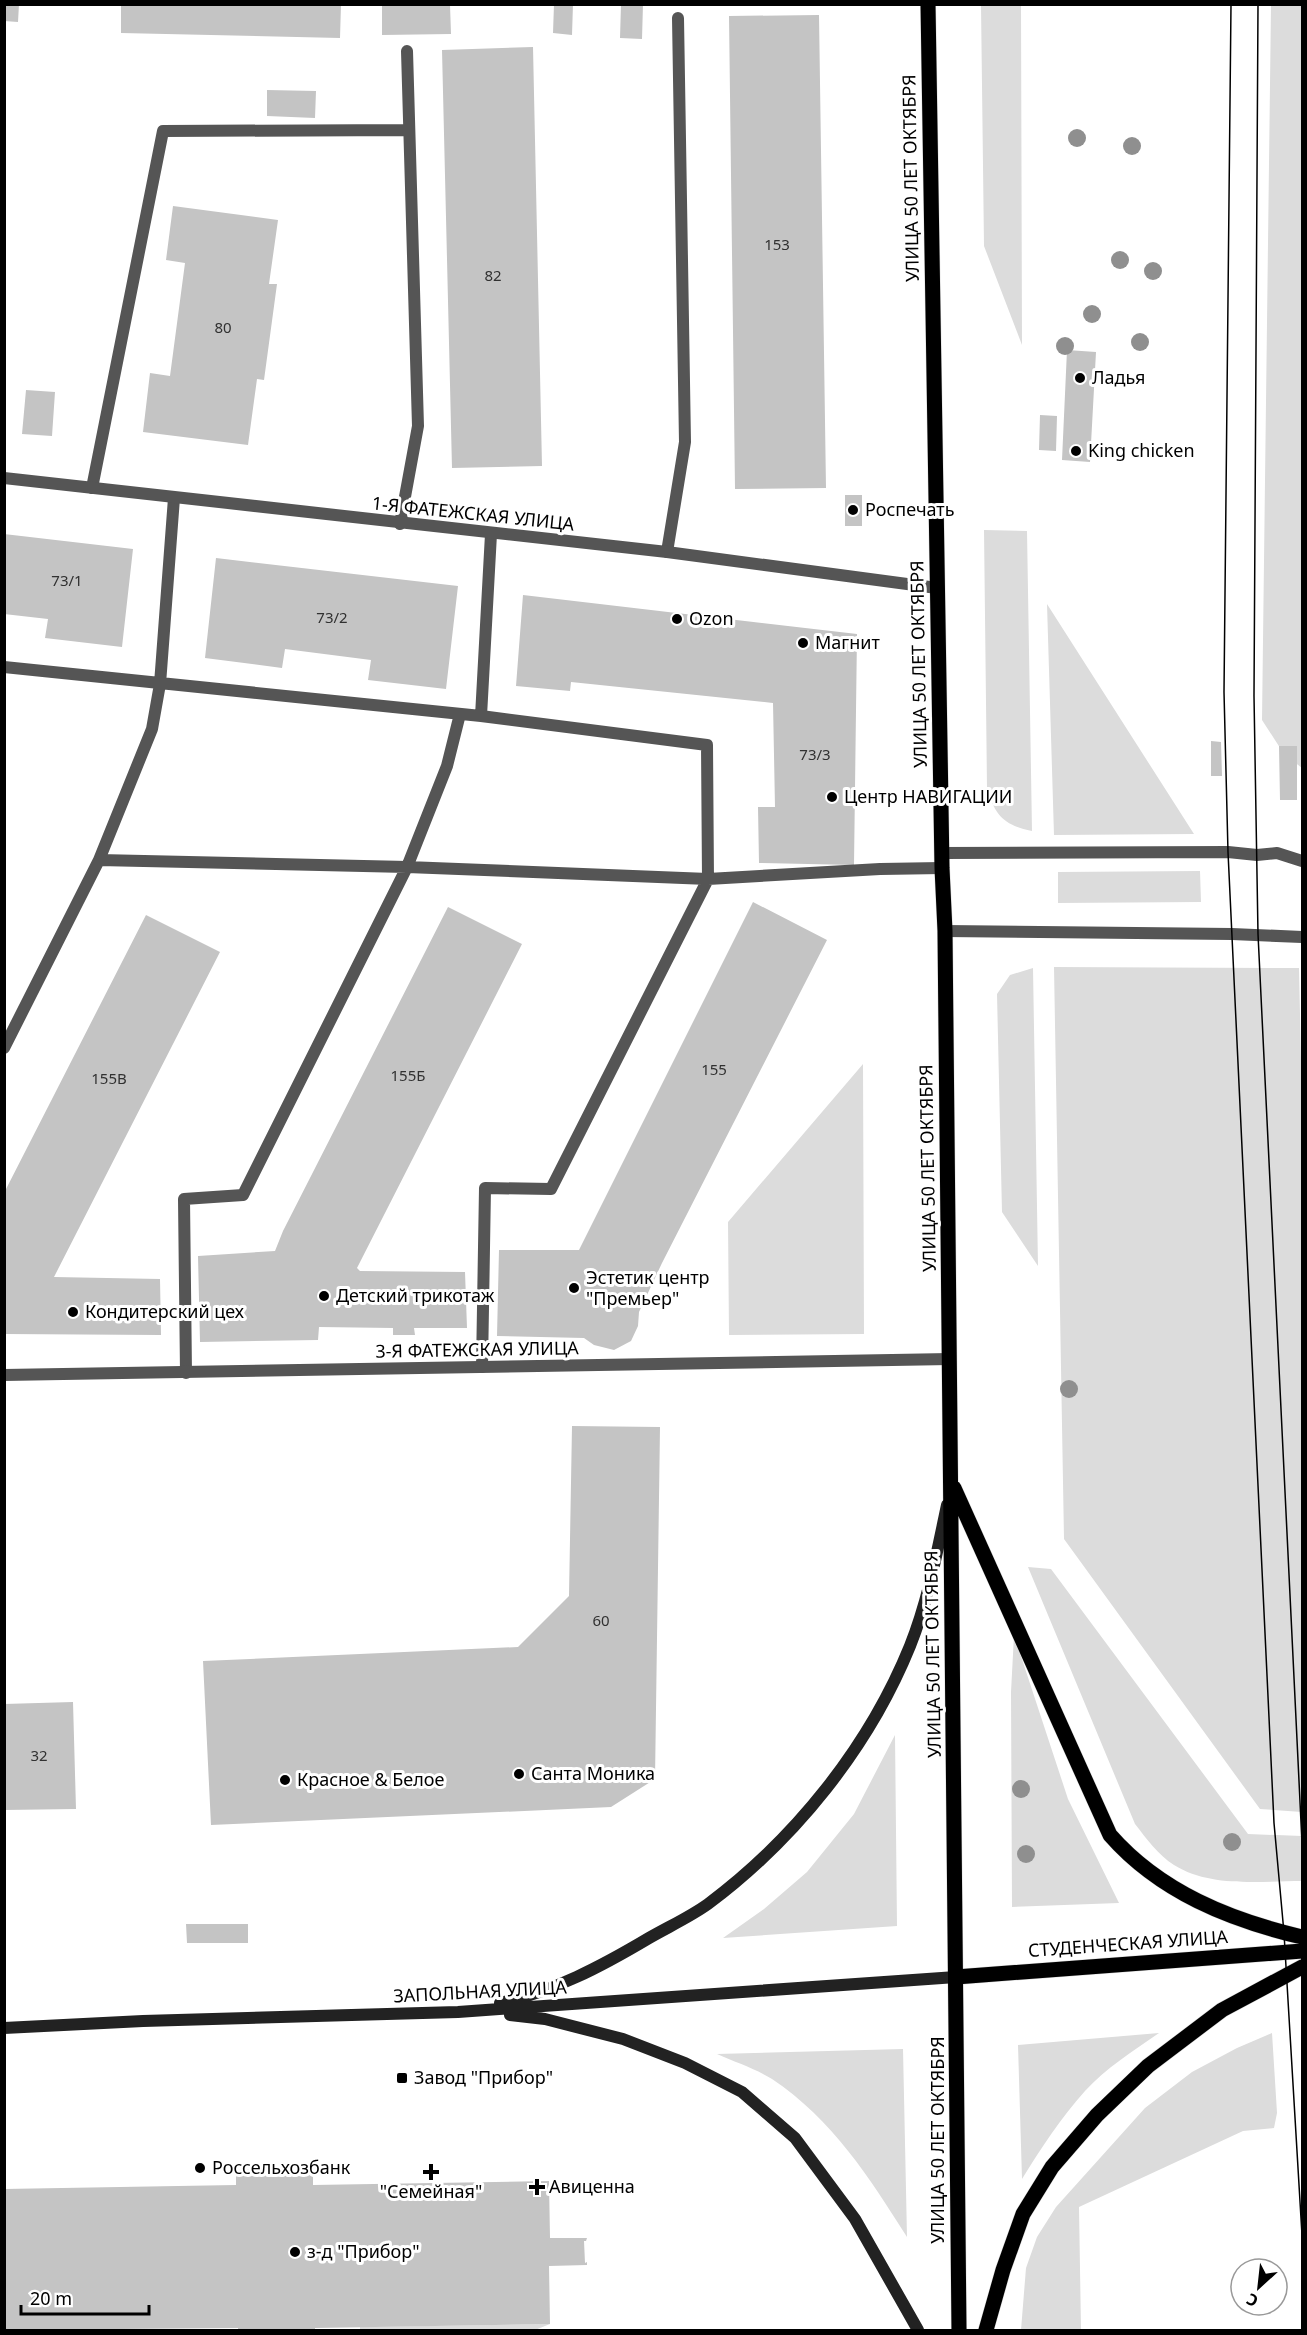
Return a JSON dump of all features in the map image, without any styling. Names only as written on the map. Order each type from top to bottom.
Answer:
[{"type":"main road","name":"УЛИЦА 50 ЛЕТ ОКТЯБРЯ","points":[[928,4],[942,868],[945,931],[959,2331]]},
{"type":"main road","points":[[951,1482],[1110,1835],[1128,1856],[1185,1896],[1233,1917],[1302,1937]]},
{"type":"main road","points":[[458,2012],[544,1992],[613,1959],[707,1904],[775,1846],[831,1782],[862,1737],[874,1719],[910,1645],[934,1570],[951,1482]]},
{"type":"main road","name":"СТУДЕНЧЕСКАЯ УЛИЦА","points":[[956,1977],[1302,1951]]},
{"type":"main road","points":[[986,2331],[1003,2270],[1023,2214],[1052,2167],[1089,2123],[1148,2066],[1222,2010],[1302,1967]]},
{"type":"main road","name":"ЗАПОЛЬНАЯ УЛИЦА","points":[[4,2028],[143,2021],[458,2012],[956,1977]]},
{"type":"main road","points":[[458,2012],[519,2015],[545,2019],[623,2039],[685,2062],[742,2092],[795,2138],[822,2174],[855,2219],[918,2331]]},
{"type":"street","points":[[667,552],[685,442],[678,18]]},
{"type":"street","points":[[400,524],[417,426],[407,51]]},
{"type":"street","points":[[92,488],[163,131],[409,130]]},
{"type":"street","name":"1-Я ФАТЕЖСКАЯ УЛИЦА","points":[[4,478],[667,552],[938,588]]},
{"type":"street","points":[[4,1048],[99,860],[152,729],[160,684],[174,498]]},
{"type":"street","points":[[481,716],[490,534]]},
{"type":"street","points":[[4,667],[481,716],[707,745],[708,879],[551,1189],[485,1188],[482,1367]]},
{"type":"street","points":[[186,1372],[184,1199],[243,1195],[407,867],[447,766],[460,714]]},
{"type":"street","points":[[942,853],[1228,852],[1257,855],[1277,853],[1302,861]]},
{"type":"street","points":[[99,860],[407,867],[708,879],[880,869],[942,868]]},
{"type":"street","points":[[945,931],[1232,934],[1302,937]]},
{"type":"street","name":"3-Я ФАТЕЖСКАЯ УЛИЦА","points":[[4,1375],[950,1359]]},
{"type":"shaded area","points":[[981,5],[1021,5],[1022,345],[984,246]]},
{"type":"shaded area","points":[[1271,5],[1302,5],[1302,768],[1284,754],[1262,720]]},
{"type":"shaded area","points":[[984,530],[1027,531],[1032,831],[1014,826],[1002,818],[993,806],[987,788]]},
{"type":"shaded area","points":[[1047,604],[1194,834],[1054,835]]},
{"type":"shaded area","points":[[1200,871],[1201,902],[1058,903],[1058,872]]},
{"type":"shaded area","points":[[1054,967],[1299,968],[1302,1106],[1302,1812],[1260,1809],[1064,1539]]},
{"type":"shaded area","points":[[1033,968],[1038,1266],[1002,1212],[997,994],[1010,975]]},
{"type":"shaded area","points":[[863,1064],[864,1334],[729,1335],[728,1222]]},
{"type":"shaded area","points":[[1028,1567],[1051,1569],[1248,1834],[1302,1836],[1302,1881],[1236,1882],[1204,1877],[1174,1865],[1153,1846],[1135,1824]]},
{"type":"shaded area","points":[[1014,1635],[1068,1799],[1119,1903],[1012,1907],[1011,1692]]},
{"type":"shaded area","points":[[895,1735],[897,1926],[723,1938],[764,1909],[807,1872],[854,1814]]},
{"type":"shaded area","points":[[1159,2033],[1111,2067],[1085,2091],[1052,2134],[1022,2179],[1018,2045]]},
{"type":"shaded area","points":[[1272,2033],[1277,2113],[1274,2128],[1243,2131],[1079,2207],[1081,2330],[1021,2330],[1026,2268],[1037,2237],[1056,2207],[1145,2108],[1192,2072],[1237,2048]]},
{"type":"shaded area","points":[[903,2049],[907,2237],[864,2171],[832,2131],[794,2095],[772,2079],[717,2054]]},
{"type":"shaded area","points":[[550,2324],[535,2330],[360,2330],[360,2327]]},
{"type":"building","points":[[4,4],[19,4],[18,22],[4,21]]},
{"type":"building","points":[[121,4],[341,4],[340,38],[121,33]]},
{"type":"building","points":[[554,4],[573,4],[572,35],[553,33]]},
{"type":"building","points":[[621,4],[643,4],[642,39],[620,38]]},
{"type":"building","points":[[450,5],[451,34],[382,35],[382,6]]},
{"type":"building","points":[[819,15],[826,488],[735,489],[729,16]]},
{"type":"building","points":[[533,47],[542,466],[452,468],[442,50]]},
{"type":"building","points":[[267,90],[316,91],[315,118],[267,116]]},
{"type":"building","points":[[173,206],[278,220],[269,284],[277,284],[264,380],[257,379],[248,445],[143,432],[150,373],[170,376],[185,263],[166,260]]},
{"type":"building","points":[[1067,350],[1096,352],[1090,462],[1062,460]]},
{"type":"building","points":[[26,390],[55,392],[52,436],[22,434]]},
{"type":"building","points":[[1040,415],[1057,416],[1056,451],[1039,450]]},
{"type":"building","name":"Роспечать","points":[[845,495],[862,495],[862,526],[845,526]]},
{"type":"building","points":[[4,534],[133,549],[122,647],[45,638],[48,619],[4,614]]},
{"type":"building","points":[[216,558],[458,586],[446,689],[368,680],[371,660],[285,649],[282,668],[205,658]]},
{"type":"building","points":[[523,595],[857,634],[854,865],[759,863],[758,807],[775,807],[773,703],[571,682],[570,691],[516,686]]},
{"type":"building","points":[[1211,741],[1221,742],[1222,776],[1211,776]]},
{"type":"building","points":[[1279,746],[1297,746],[1297,800],[1280,800]]},
{"type":"building","points":[[753,902],[827,940],[662,1263],[639,1312],[638,1326],[631,1341],[614,1350],[594,1345],[584,1338],[497,1336],[499,1250],[579,1250]]},
{"type":"building","points":[[448,907],[522,944],[357,1268],[360,1271],[465,1272],[467,1328],[414,1328],[415,1335],[393,1335],[393,1328],[319,1327],[318,1340],[200,1342],[198,1256],[275,1251],[283,1231]]},
{"type":"building","points":[[146,915],[220,952],[54,1277],[160,1279],[161,1335],[4,1334],[4,1193]]},
{"type":"building","points":[[572,1426],[660,1427],[655,1779],[611,1807],[211,1825],[203,1661],[518,1647],[569,1596]]},
{"type":"building","points":[[73,1702],[76,1809],[4,1810],[4,1704]]},
{"type":"building","points":[[186,1924],[248,1924],[248,1943],[187,1943]]},
{"type":"building","name":"з-д \"Прибор\"","points":[[313,2169],[313,2185],[549,2181],[550,2238],[587,2238],[584,2241],[587,2265],[549,2266],[550,2324],[315,2328],[315,2330],[238,2330],[238,2328],[4,2330],[4,2189],[236,2185],[236,2170]]},
{"type":"tram line","points":[[1231,4],[1224,692],[1228,852],[1274,1823],[1284,1933],[1302,2235]]},
{"type":"tram line","points":[[1258,4],[1254,696],[1258,934],[1302,1843]]},
{"type":"place","name":"Ладья","points":[[1080,378]]},
{"type":"place","name":"King chicken","points":[[1076,451]]},
{"type":"place","name":"Роспечать","points":[[853,510]]},
{"type":"place","name":"Ozon","points":[[677,619]]},
{"type":"place","name":"Магнит","points":[[803,643]]},
{"type":"place","name":"Центр НАВИГАЦИИ","points":[[832,797]]},
{"type":"place","name":"Эстетик центр \"Премьер\"","points":[[574,1288]]},
{"type":"place","name":"Детский трикотаж","points":[[324,1296]]},
{"type":"place","name":"Кондитерский цех","points":[[73,1312]]},
{"type":"place","name":"Санта Моника","points":[[519,1774]]},
{"type":"place","name":"Красное & Белое","points":[[285,1780]]},
{"type":"place","name":"Завод \"Прибор\"","points":[[402,2078]]},
{"type":"place","name":"Россельхозбанк","points":[[200,2168]]},
{"type":"place","name":"\"Семейная\"","points":[[431,2172]]},
{"type":"place","name":"Авиценна","points":[[537,2187]]},
{"type":"place","name":"з-д \"Прибор\"","points":[[295,2252]]}]
